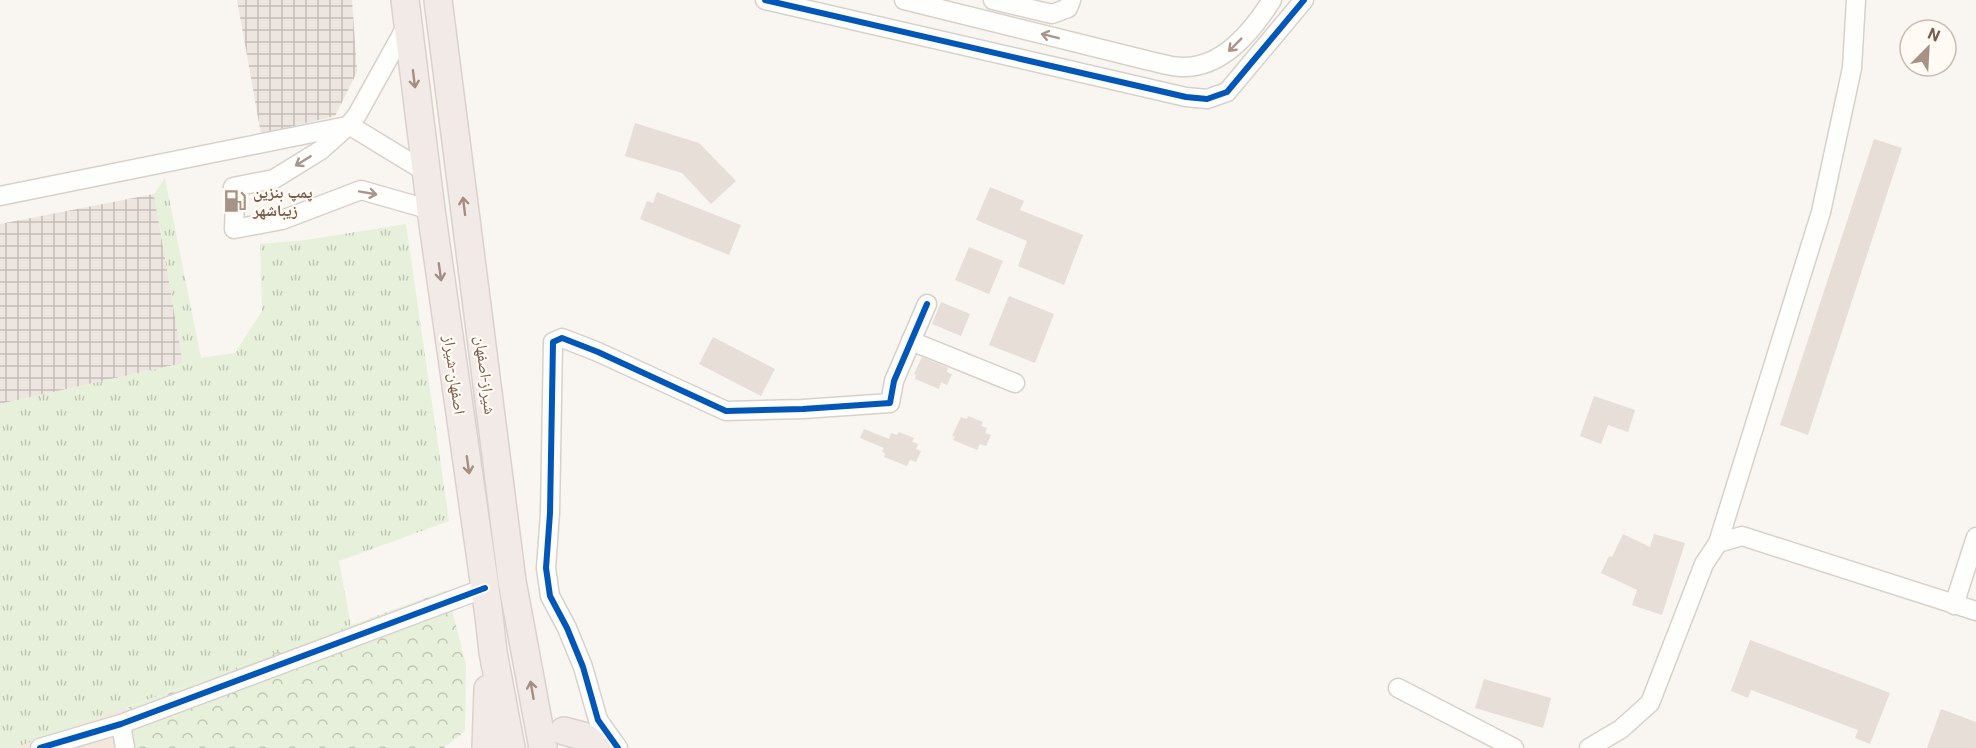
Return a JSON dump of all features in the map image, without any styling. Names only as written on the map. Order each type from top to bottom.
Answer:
[{"type":"highway","name":"شیراز-اصفهان","points":[[438,0],[512,581],[543,748]]},
{"type":"highway","name":"اصفهان-شیراز","points":[[406,12],[492,652],[511,748]]},
{"type":"highway","points":[[486,748],[488,687],[492,652]]},
{"type":"highway","points":[[564,731],[584,736],[600,748]]},
{"type":"street","points":[[765,0],[1175,94],[1207,99],[1227,92],[1304,0]]},
{"type":"street","points":[[904,0],[1150,61],[1183,67],[1203,64],[1226,54],[1261,18],[1272,0]]},
{"type":"street","points":[[993,0],[1052,14],[1064,3]]},
{"type":"street","points":[[1590,748],[1621,729],[1650,703],[1704,564],[1718,543],[1821,212],[1852,68],[1856,0]]},
{"type":"street","points":[[406,12],[357,115],[349,125],[321,150],[274,179],[233,187],[234,229],[282,220],[361,190],[431,210]]},
{"type":"street","points":[[0,196],[349,125],[426,172]]},
{"type":"street","points":[[618,748],[598,720],[567,628],[550,596],[546,568],[550,513],[553,342],[562,338],[598,352],[726,411],[890,403],[894,381],[927,304]]},
{"type":"street","points":[[911,341],[1015,383]]},
{"type":"street","points":[[1718,543],[1742,536],[1976,612]]},
{"type":"street","points":[[1954,604],[1976,537]]},
{"type":"street","points":[[40,748],[121,724],[485,588]]},
{"type":"street","points":[[1398,688],[1514,748]]},
{"type":"street","points":[[121,724],[125,748]]},
{"type":"shaded area","points":[[237,0],[352,0],[357,72],[335,116],[261,134]]},
{"type":"shaded area","points":[[154,194],[183,363],[0,404],[0,224]]},
{"type":"shaded area","points":[[126,707],[133,748],[14,748]]},
{"type":"green space","points":[[165,178],[201,358],[235,353],[262,311],[260,244],[306,240],[406,224],[449,521],[339,561],[351,626],[14,748],[0,748],[0,404],[183,363],[154,194]]},
{"type":"green space","points":[[447,590],[466,665],[465,731],[444,748],[133,748],[126,708]]},
{"type":"building","points":[[635,123],[699,143],[736,181],[711,204],[682,173],[625,156]]},
{"type":"building","points":[[1874,139],[1902,148],[1808,435],[1780,425]]},
{"type":"building","points":[[990,187],[1024,201],[1020,210],[1083,235],[1064,285],[1018,266],[1027,241],[976,220]]},
{"type":"building","points":[[657,192],[741,225],[729,255],[640,219],[647,201],[653,203]]},
{"type":"building","points":[[969,247],[1003,261],[989,294],[955,280]]},
{"type":"building","points":[[1009,296],[1054,314],[1035,363],[989,345]]},
{"type":"building","points":[[941,302],[970,314],[961,336],[932,324]]},
{"type":"building","points":[[713,337],[775,369],[761,396],[699,364]]},
{"type":"building","points":[[922,357],[948,368],[947,372],[952,374],[947,385],[941,382],[939,389],[915,379],[914,374]]},
{"type":"building","points":[[1594,396],[1635,410],[1628,432],[1608,425],[1601,444],[1580,436]]},
{"type":"building","points":[[968,416],[983,422],[981,426],[987,428],[985,433],[991,435],[986,446],[980,444],[977,450],[953,440],[955,437],[952,436],[961,417],[967,419]]},
{"type":"building","points":[[864,429],[889,439],[891,433],[897,435],[899,432],[914,438],[912,442],[918,444],[916,449],[921,451],[916,462],[910,460],[907,466],[884,457],[885,453],[882,452],[884,448],[860,438]]},
{"type":"building","points":[[1623,534],[1650,547],[1654,534],[1685,543],[1662,615],[1632,605],[1637,590],[1601,573]]},
{"type":"building","points":[[1750,640],[1890,693],[1870,744],[1855,738],[1858,730],[1751,690],[1748,698],[1731,691]]},
{"type":"building","points":[[1484,679],[1551,698],[1543,728],[1475,708]]},
{"type":"building","points":[[1941,709],[1976,722],[1976,748],[1927,748]]},
{"type":"cycle path","points":[[765,0],[1186,97],[1207,99],[1227,92],[1304,0]]},
{"type":"cycle path","points":[[618,748],[598,720],[583,667],[567,628],[550,596],[546,568],[550,513],[553,342],[562,338],[598,352],[726,411],[890,403],[894,381],[927,304]]},
{"type":"cycle path","points":[[40,748],[121,724],[485,588]]},
{"type":"place","name":"پمپ بنزین زیباشهر","points":[[235,201]]}]
